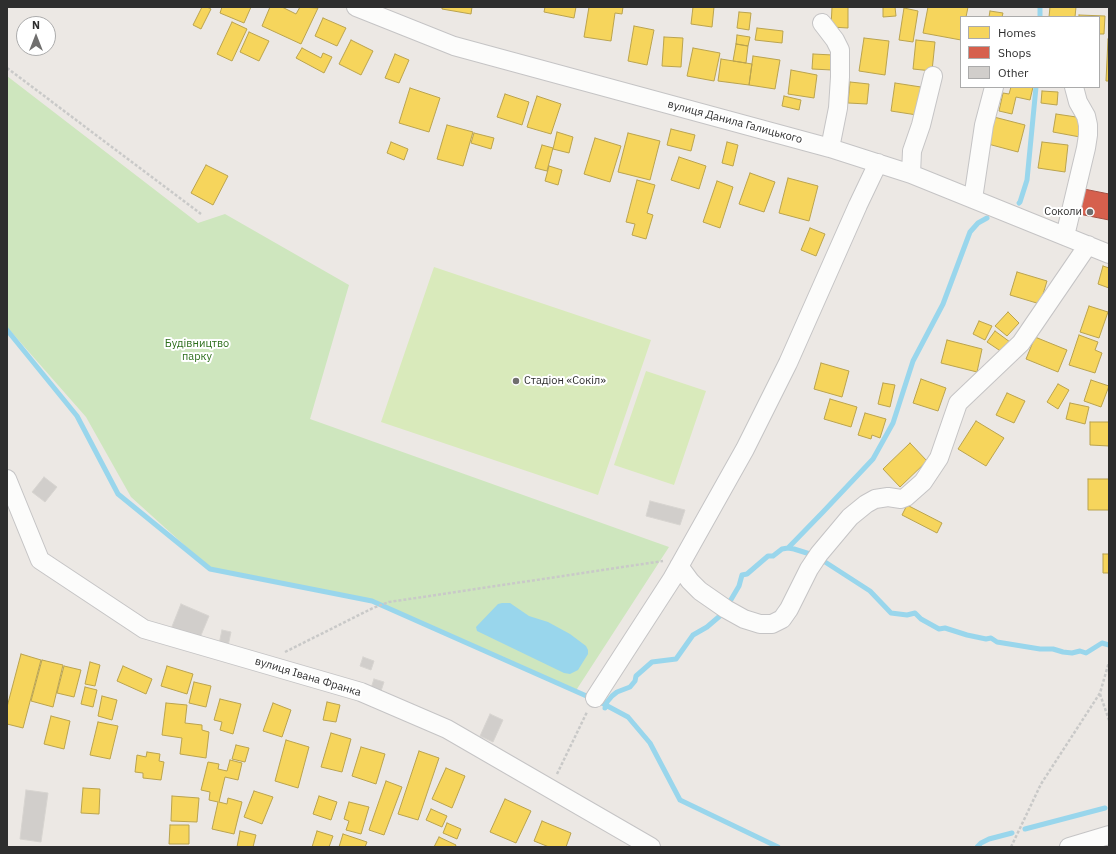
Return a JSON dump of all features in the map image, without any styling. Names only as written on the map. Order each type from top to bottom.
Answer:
[{"type":"street","name":"вулиця Данила Галицького","points":[[356,7],[454,46],[830,148],[911,174],[1109,254]]},
{"type":"street","points":[[822,23],[835,40],[840,50],[838,108],[830,148]]},
{"type":"street","points":[[911,174],[912,151],[923,119],[933,76]]},
{"type":"street","points":[[973,198],[984,125],[994,88]]},
{"type":"street","points":[[1065,236],[1088,135],[1086,116],[1078,102],[1074,88]]},
{"type":"street","points":[[595,698],[681,562],[745,449],[788,363],[858,205],[878,164]]},
{"type":"street","points":[[681,562],[690,581],[700,591],[726,610],[744,619],[760,624],[772,624],[782,618],[789,609],[812,564],[850,517],[866,504],[875,499],[888,497],[901,499],[906,497],[923,482],[939,458],[958,404],[1021,343],[1088,245]]},
{"type":"street","name":"вулиця Івана Франка","points":[[7,478],[40,560],[144,629],[361,692],[447,729],[651,847]]},
{"type":"street","points":[[1069,847],[1109,835]]},
{"type":"path","points":[[7,68],[201,214]]},
{"type":"path","points":[[261,663],[373,608],[389,602],[681,562]]},
{"type":"path","points":[[1011,847],[1041,784],[1100,693],[1109,662]]},
{"type":"path","points":[[1100,693],[1109,720]]},
{"type":"path","points":[[549,788],[586,714]]},
{"type":"green space","name":"Будівництво парку","points":[[7,76],[198,223],[225,214],[349,285],[310,419],[669,547],[575,692],[373,603],[213,571],[131,497],[86,417],[7,327]]},
{"type":"green space","name":"Стадіон «Сокіл»","points":[[434,267],[651,340],[598,495],[381,422]]},
{"type":"green space","points":[[646,371],[706,391],[674,485],[614,465]]},
{"type":"water","points":[[510,603],[529,616],[548,622],[570,634],[586,646],[588,654],[578,670],[570,674],[564,673],[477,631],[476,627],[498,604]]},
{"type":"building: Homes","points":[[202,7],[211,9],[201,29],[193,25]]},
{"type":"building: Homes","points":[[222,7],[251,7],[244,23],[220,13]]},
{"type":"building: Homes","points":[[270,7],[282,7],[296,14],[300,7],[318,8],[301,44],[262,26]]},
{"type":"building: Homes","points":[[442,7],[472,7],[471,14],[442,9]]},
{"type":"building: Homes","points":[[545,7],[576,7],[574,18],[544,12]]},
{"type":"building: Homes","points":[[589,7],[623,7],[622,14],[615,13],[611,41],[584,37]]},
{"type":"building: Homes","points":[[693,7],[714,7],[712,27],[691,24]]},
{"type":"building: Homes","points":[[832,7],[848,7],[848,28],[831,27]]},
{"type":"building: Homes","points":[[883,7],[895,7],[896,16],[883,17]]},
{"type":"building: Homes","points":[[928,7],[968,7],[966,16],[960,16],[960,40],[923,33]]},
{"type":"building: Homes","points":[[1050,7],[1076,7],[1075,16],[1049,16]]},
{"type":"building: Homes","points":[[904,8],[918,11],[913,42],[899,40]]},
{"type":"building: Homes","points":[[990,11],[1003,13],[1002,16],[989,16]]},
{"type":"building: Homes","points":[[739,12],[751,13],[749,30],[737,28]]},
{"type":"building: Homes","points":[[1079,15],[1105,16],[1104,34],[1100,34],[1100,16]]},
{"type":"building: Homes","points":[[323,18],[346,28],[337,46],[315,36]]},
{"type":"building: Homes","points":[[232,22],[247,29],[232,61],[217,54]]},
{"type":"building: Homes","points":[[634,26],[654,30],[647,65],[628,61]]},
{"type":"building: Homes","points":[[757,28],[783,31],[782,43],[755,40]]},
{"type":"building: Homes","points":[[249,32],[269,41],[259,61],[240,52]]},
{"type":"building: Homes","points":[[737,35],[750,37],[748,46],[736,44]]},
{"type":"building: Homes","points":[[664,37],[683,38],[681,67],[662,66]]},
{"type":"building: Homes","points":[[864,38],[889,41],[885,75],[859,71]]},
{"type":"building: Homes","points":[[1108,39],[1109,81],[1106,81]]},
{"type":"building: Homes","points":[[351,40],[373,51],[361,75],[339,64]]},
{"type":"building: Homes","points":[[916,40],[935,42],[932,71],[913,69]]},
{"type":"building: Homes","points":[[736,44],[748,46],[746,63],[733,61]]},
{"type":"building: Homes","points":[[302,48],[321,58],[323,53],[332,57],[324,73],[296,58]]},
{"type":"building: Homes","points":[[693,48],[720,53],[714,81],[687,76]]},
{"type":"building: Homes","points":[[395,54],[409,60],[399,83],[385,78]]},
{"type":"building: Homes","points":[[813,54],[833,55],[832,70],[812,69]]},
{"type":"building: Homes","points":[[753,56],[780,60],[775,89],[749,85]]},
{"type":"building: Homes","points":[[721,59],[752,64],[749,85],[718,81]]},
{"type":"building: Homes","points":[[791,70],[817,75],[814,98],[788,94]]},
{"type":"building: Homes","points":[[850,82],[869,84],[867,104],[848,103]]},
{"type":"building: Homes","points":[[895,83],[921,87],[917,115],[891,111]]},
{"type":"building: Homes","points":[[410,88],[440,98],[429,132],[399,123]]},
{"type":"building: Homes","points":[[1011,88],[1033,88],[1030,100],[1016,97],[1012,114],[999,111],[1003,93],[1009,94]]},
{"type":"building: Homes","points":[[1042,91],[1058,92],[1057,105],[1041,103]]},
{"type":"building: Homes","points":[[505,94],[529,102],[522,125],[497,117]]},
{"type":"building: Homes","points":[[537,96],[561,104],[551,134],[527,127]]},
{"type":"building: Homes","points":[[784,96],[801,100],[799,110],[782,106]]},
{"type":"building: Homes","points":[[1056,114],[1083,118],[1080,137],[1053,132]]},
{"type":"building: Homes","points":[[994,117],[1025,125],[1018,152],[988,144]]},
{"type":"building: Homes","points":[[447,125],[473,132],[463,166],[437,159]]},
{"type":"building: Homes","points":[[671,129],[695,135],[691,151],[667,145]]},
{"type":"building: Homes","points":[[557,132],[573,137],[569,153],[553,149]]},
{"type":"building: Homes","points":[[474,133],[494,138],[491,149],[471,143]]},
{"type":"building: Homes","points":[[628,133],[660,141],[650,180],[618,172]]},
{"type":"building: Homes","points":[[595,138],[621,146],[610,182],[584,174]]},
{"type":"building: Homes","points":[[391,142],[408,149],[404,160],[387,153]]},
{"type":"building: Homes","points":[[727,142],[738,145],[733,166],[722,163]]},
{"type":"building: Homes","points":[[1042,142],[1068,145],[1065,172],[1038,168]]},
{"type":"building: Homes","points":[[542,145],[553,148],[547,171],[535,168]]},
{"type":"building: Homes","points":[[679,157],[706,166],[699,189],[671,180]]},
{"type":"building: Homes","points":[[206,165],[228,176],[213,205],[191,193]]},
{"type":"building: Homes","points":[[549,166],[562,170],[558,185],[545,181]]},
{"type":"building: Homes","points":[[750,173],[775,182],[764,212],[739,204]]},
{"type":"building: Homes","points":[[788,178],[818,186],[809,221],[779,213]]},
{"type":"building: Homes","points":[[637,180],[655,185],[647,213],[653,215],[646,239],[632,235],[635,224],[626,222]]},
{"type":"building: Homes","points":[[717,181],[733,187],[720,228],[703,222]]},
{"type":"building: Homes","points":[[810,228],[825,234],[816,256],[801,250]]},
{"type":"building: Homes","points":[[1103,266],[1109,268],[1109,288],[1098,284]]},
{"type":"building: Homes","points":[[1017,272],[1047,281],[1040,304],[1010,295]]},
{"type":"building: Homes","points":[[1089,306],[1108,312],[1099,338],[1080,332]]},
{"type":"building: Homes","points":[[1008,312],[1019,323],[1007,336],[995,326]]},
{"type":"building: Homes","points":[[979,321],[992,326],[985,340],[973,334]]},
{"type":"building: Homes","points":[[995,331],[1010,342],[1002,352],[987,342]]},
{"type":"building: Homes","points":[[1079,335],[1098,342],[1095,350],[1102,353],[1095,373],[1069,365]]},
{"type":"building: Homes","points":[[1035,337],[1067,350],[1058,372],[1026,359]]},
{"type":"building: Homes","points":[[947,340],[982,349],[977,372],[941,363]]},
{"type":"building: Homes","points":[[821,363],[849,371],[842,397],[814,389]]},
{"type":"building: Homes","points":[[921,379],[946,388],[938,411],[913,403]]},
{"type":"building: Homes","points":[[1091,380],[1109,386],[1101,407],[1084,401]]},
{"type":"building: Homes","points":[[883,383],[895,385],[890,407],[878,404]]},
{"type":"building: Homes","points":[[1058,384],[1069,390],[1058,409],[1047,402]]},
{"type":"building: Homes","points":[[1007,393],[1025,401],[1014,423],[996,415]]},
{"type":"building: Homes","points":[[830,399],[857,407],[851,427],[824,419]]},
{"type":"building: Homes","points":[[1070,403],[1089,407],[1085,424],[1066,419]]},
{"type":"building: Homes","points":[[865,413],[886,419],[880,438],[872,435],[871,439],[858,435]]},
{"type":"building: Homes","points":[[976,421],[1004,438],[986,466],[958,449]]},
{"type":"building: Homes","points":[[1090,422],[1109,422],[1109,446],[1090,445]]},
{"type":"building: Homes","points":[[910,443],[927,461],[900,487],[883,469]]},
{"type":"building: Homes","points":[[1088,479],[1109,479],[1109,510],[1088,510]]},
{"type":"building: Homes","points":[[907,505],[942,523],[937,533],[902,515]]},
{"type":"building: Homes","points":[[1103,554],[1109,554],[1109,573],[1103,573]]},
{"type":"building: Homes","points":[[21,654],[41,660],[23,728],[7,724],[7,707]]},
{"type":"building: Homes","points":[[42,660],[63,665],[53,707],[31,701]]},
{"type":"building: Homes","points":[[90,662],[100,665],[95,686],[85,684]]},
{"type":"building: Homes","points":[[64,666],[81,670],[74,697],[57,693]]},
{"type":"building: Homes","points":[[123,666],[152,679],[146,694],[117,681]]},
{"type":"building: Homes","points":[[167,666],[193,674],[187,694],[161,686]]},
{"type":"building: Homes","points":[[194,682],[211,686],[206,707],[189,703]]},
{"type":"building: Homes","points":[[85,687],[97,690],[93,707],[81,704]]},
{"type":"building: Homes","points":[[102,696],[117,700],[112,720],[98,716]]},
{"type":"building: Homes","points":[[220,699],[241,704],[233,734],[220,730],[222,722],[214,720]]},
{"type":"building: Homes","points":[[327,702],[340,705],[336,722],[323,720]]},
{"type":"building: Homes","points":[[166,703],[187,705],[185,723],[202,725],[202,730],[209,732],[206,758],[180,754],[182,738],[162,735]]},
{"type":"building: Homes","points":[[273,703],[291,710],[282,737],[263,731]]},
{"type":"building: Homes","points":[[51,716],[70,721],[64,749],[44,744]]},
{"type":"building: Homes","points":[[98,722],[118,726],[110,759],[90,755]]},
{"type":"building: Homes","points":[[331,733],[351,739],[342,772],[321,767]]},
{"type":"building: Homes","points":[[286,740],[309,747],[298,788],[275,781]]},
{"type":"building: Homes","points":[[236,745],[249,748],[245,762],[232,759]]},
{"type":"building: Homes","points":[[361,747],[385,754],[376,784],[352,776]]},
{"type":"building: Homes","points":[[419,751],[439,758],[418,820],[398,814]]},
{"type":"building: Homes","points":[[147,752],[160,754],[159,761],[164,762],[161,780],[143,778],[143,773],[135,772],[137,755],[146,757]]},
{"type":"building: Homes","points":[[230,760],[242,763],[238,780],[225,777],[219,802],[227,804],[228,798],[242,802],[234,834],[212,829],[218,802],[209,800],[210,792],[201,790],[208,762],[219,764],[218,769],[227,771]]},
{"type":"building: Homes","points":[[446,768],[465,776],[452,808],[432,799]]},
{"type":"building: Homes","points":[[386,781],[402,787],[384,835],[369,830]]},
{"type":"building: Homes","points":[[83,788],[100,789],[99,814],[81,813]]},
{"type":"building: Homes","points":[[254,791],[273,797],[262,824],[244,817]]},
{"type":"building: Homes","points":[[172,796],[199,798],[197,822],[171,821]]},
{"type":"building: Homes","points":[[319,796],[337,802],[331,820],[313,814]]},
{"type":"building: Homes","points":[[505,799],[531,811],[516,843],[490,832]]},
{"type":"building: Homes","points":[[349,802],[369,807],[361,834],[346,830],[349,821],[344,819]]},
{"type":"building: Homes","points":[[431,809],[447,816],[442,827],[426,820]]},
{"type":"building: Homes","points":[[542,821],[571,833],[566,847],[549,847],[534,841]]},
{"type":"building: Homes","points":[[447,823],[461,829],[457,839],[443,833]]},
{"type":"building: Homes","points":[[170,825],[189,825],[189,844],[169,844]]},
{"type":"building: Homes","points":[[240,831],[256,835],[253,847],[237,847]]},
{"type":"building: Homes","points":[[317,831],[333,836],[329,847],[312,847]]},
{"type":"building: Homes","points":[[343,834],[367,842],[365,847],[339,847]]},
{"type":"building: Homes","points":[[439,837],[456,845],[455,847],[434,847]]},
{"type":"building: Shops","points":[[1084,189],[1109,194],[1109,220],[1079,214]]},
{"type":"building: Other","points":[[44,477],[57,487],[45,502],[32,492]]},
{"type":"building: Other","points":[[650,501],[685,510],[680,525],[646,516]]},
{"type":"building: Other","points":[[181,604],[209,616],[199,640],[171,629]]},
{"type":"building: Other","points":[[222,630],[231,632],[228,646],[219,644]]},
{"type":"building: Other","points":[[363,657],[374,661],[371,670],[360,666]]},
{"type":"building: Other","points":[[374,679],[384,682],[380,694],[370,691]]},
{"type":"building: Other","points":[[490,714],[503,720],[493,742],[480,736]]},
{"type":"building: Other","points":[[26,790],[48,793],[41,842],[20,839]]},
{"type":"waterway","points":[[1040,7],[1040,16]]},
{"type":"waterway","points":[[1019,203],[1027,180],[1036,88]]},
{"type":"waterway","points":[[788,548],[873,459],[893,423],[913,361],[943,304],[970,232],[978,223],[987,218]]},
{"type":"waterway","points":[[7,330],[77,416],[118,494],[210,569],[372,601],[600,702],[628,717],[650,743],[680,800],[778,847]]},
{"type":"waterway","points":[[729,603],[739,586],[742,575],[747,574],[768,556],[773,556],[782,549],[788,548],[810,554]]},
{"type":"waterway","points":[[822,560],[870,591],[891,613],[907,615],[915,613],[921,619],[939,629],[945,628],[967,635],[986,639],[991,638],[997,642],[1040,649],[1053,649],[1072,653],[1080,651],[1086,653],[1102,643],[1109,645]]},
{"type":"waterway","points":[[605,708],[607,702],[612,696],[617,692],[630,687],[635,681],[636,676],[652,662],[676,659],[693,635],[707,627],[721,615]]},
{"type":"waterway","points":[[1025,829],[1105,808]]},
{"type":"waterway","points":[[977,847],[989,839],[1012,833]]},
{"type":"place","name":"Соколи","points":[[1090,212]]},
{"type":"place","name":"Стадіон «Сокіл»","points":[[516,381]]}]
